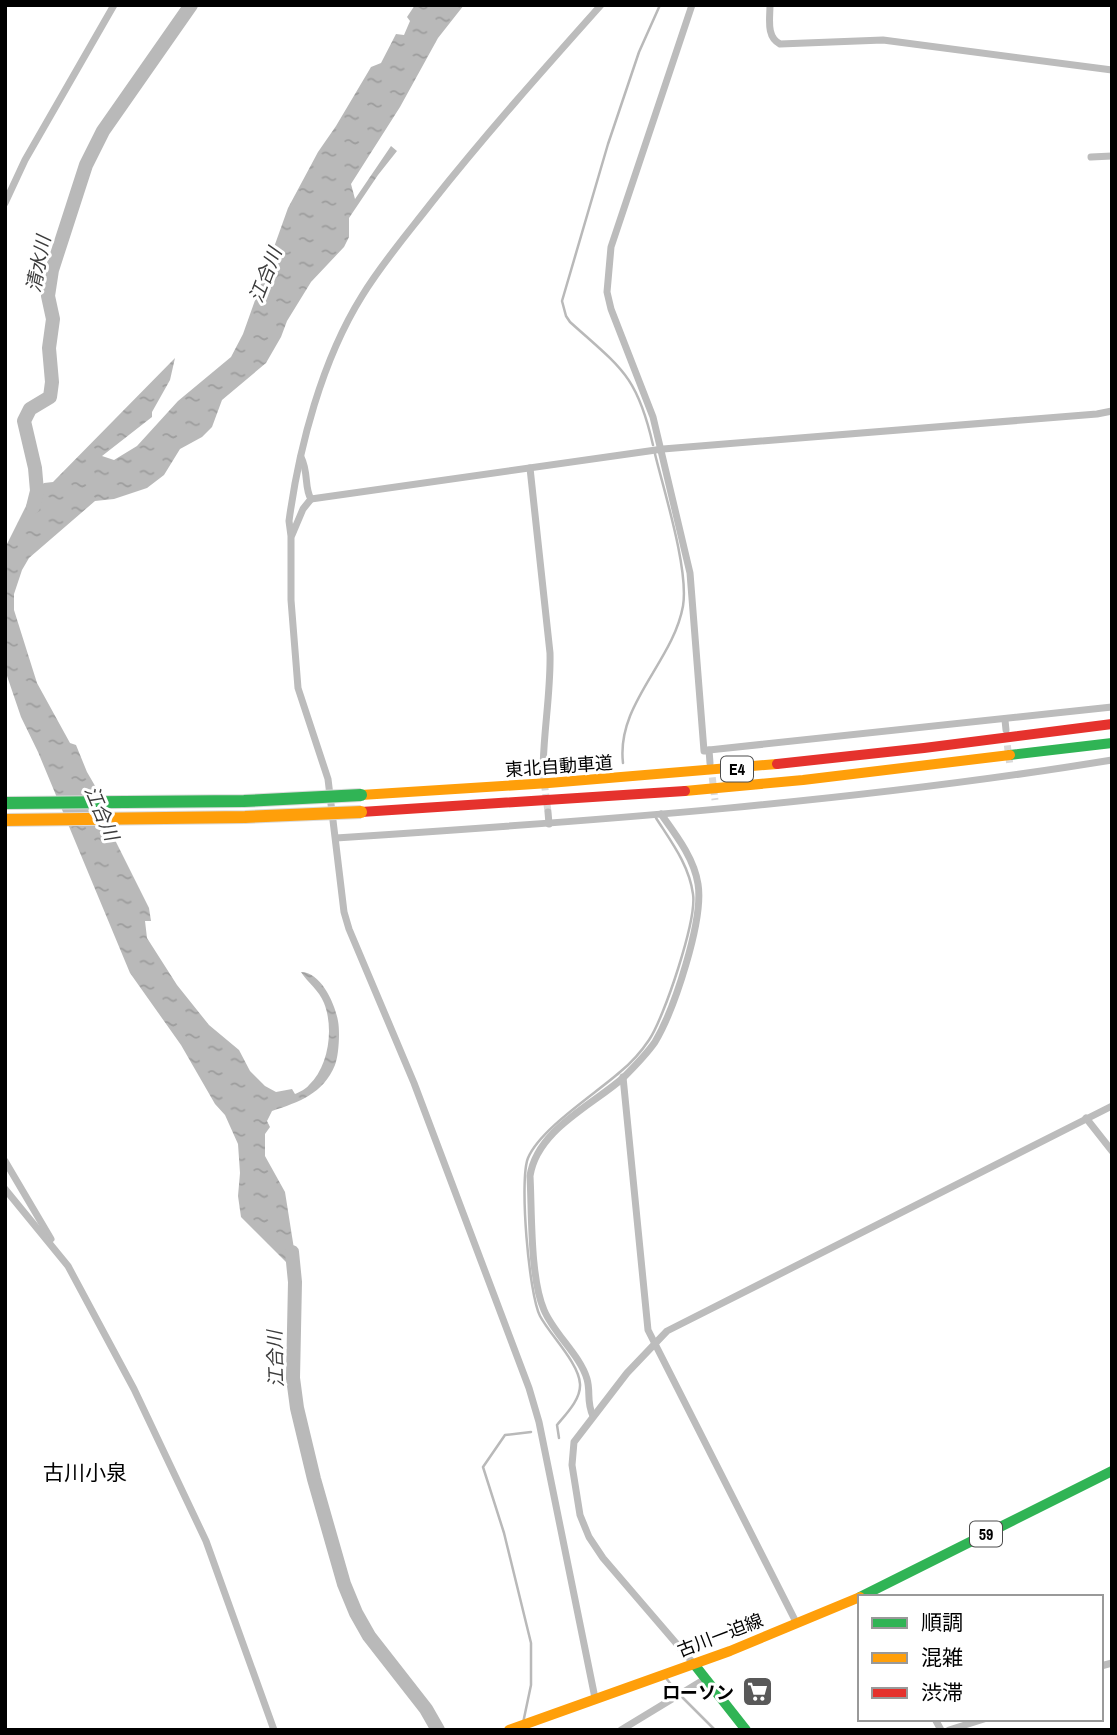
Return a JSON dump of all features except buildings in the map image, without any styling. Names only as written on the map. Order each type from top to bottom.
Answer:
[{"type":"main road","name":"東北自動車道","points":[[5,803],[244,801],[568,783],[802,763],[1112,724]]},
{"type":"main road","name":"東北自動車道","points":[[5,820],[245,817],[596,798],[777,783],[1112,743]]},
{"type":"main road","name":"古川一迫線","points":[[867,1595],[1112,1471]]},
{"type":"main road","name":"古川一迫線","points":[[592,1699],[694,1664],[858,1599]]},
{"type":"main road","points":[[694,1664],[746,1730]]},
{"type":"main road","name":"59","points":[[509,1730],[592,1699]]},
{"type":"street","points":[[5,203],[25,160],[114,5]]},
{"type":"street","points":[[592,1699],[539,1422],[529,1388],[414,1083],[348,929],[328,779],[298,688],[291,600],[289,521],[305,430],[338,342],[361,297],[395,249],[466,160],[601,5]]},
{"type":"street","points":[[692,5],[611,247],[607,270],[607,299],[646,394],[663,449],[690,573],[704,751],[1112,707]]},
{"type":"street","points":[[770,5],[770,34],[772,39],[780,44],[883,40],[1112,70]]},
{"type":"street","points":[[1091,157],[1112,156]]},
{"type":"street","points":[[291,536],[303,509],[311,499],[663,449],[1112,411]]},
{"type":"street","points":[[301,456],[307,470],[307,491],[311,499]]},
{"type":"street","points":[[530,468],[551,653],[543,773]]},
{"type":"street","points":[[1005,720],[1006,730]]},
{"type":"street","points":[[709,750],[710,763]]},
{"type":"street","points":[[336,838],[549,824],[907,791],[1112,760]]},
{"type":"street","points":[[1010,766],[1012,776]]},
{"type":"street","points":[[715,800],[716,809]]},
{"type":"street","points":[[548,812],[549,824]]},
{"type":"street","points":[[593,1416],[587,1399],[587,1379],[550,1321],[539,1298],[530,1176],[532,1163],[543,1143],[623,1077],[648,1052],[667,1019],[699,911],[698,881],[680,842],[661,814]]},
{"type":"street","points":[[623,1077],[646,1320],[653,1344],[797,1624]]},
{"type":"street","points":[[694,1664],[603,1558],[584,1526],[572,1465],[572,1450],[574,1442],[593,1416],[627,1373],[667,1331],[1112,1105]]},
{"type":"street","points":[[1086,1118],[1112,1152]]},
{"type":"street","points":[[5,1161],[68,1266],[134,1389],[206,1541],[274,1730]]},
{"type":"street","points":[[5,1189],[68,1266]]},
{"type":"street","points":[[621,1730],[705,1679]]},
{"type":"street","points":[[949,1730],[978,1721]]},
{"type":"water","points":[[415,5],[464,5],[438,38],[400,107],[351,184],[355,199],[391,146],[397,151],[349,218],[349,237],[344,247],[311,282],[266,363],[222,400],[212,427],[202,437],[180,449],[164,475],[147,488],[114,499],[95,501],[29,558],[14,594],[14,610],[37,683],[70,743],[76,745],[98,791],[115,840],[149,908],[151,921],[145,921],[147,938],[177,985],[209,1025],[239,1050],[250,1071],[265,1086],[276,1092],[292,1089],[295,1094],[306,1088],[321,1068],[328,1046],[329,1024],[324,1003],[301,972],[308,973],[321,983],[334,1006],[339,1025],[339,1043],[335,1065],[330,1075],[309,1096],[272,1111],[267,1121],[270,1127],[265,1134],[265,1156],[285,1192],[298,1274],[241,1217],[238,1196],[238,1144],[225,1115],[215,1104],[181,1045],[130,973],[21,717],[5,670],[5,548],[33,492],[44,483],[53,482],[175,358],[170,380],[152,412],[152,417],[102,456],[114,460],[137,446],[178,401],[231,357],[243,334],[288,208],[318,152],[371,67],[381,63],[396,34],[404,35],[410,21],[407,17]]},
{"type":"waterway","name":"清水川","points":[[33,507],[37,491],[35,468],[24,421],[30,409],[50,397],[52,382],[49,348],[53,319],[48,296],[52,270],[86,165],[103,131],[191,5]]},
{"type":"waterway","points":[[653,445],[640,403],[625,374],[570,322],[562,301],[608,144],[639,52],[660,5]]},
{"type":"waterway","points":[[623,763],[623,742],[628,721],[668,646],[683,606],[684,591],[679,552],[655,454]]},
{"type":"waterway","points":[[559,1438],[557,1425],[576,1401],[580,1384],[575,1367],[540,1316],[536,1304],[526,1237],[525,1170],[528,1158],[544,1135],[624,1069],[643,1049],[671,991],[690,925],[693,894],[684,864],[656,818]]},
{"type":"waterway","name":"江合川","points":[[292,1252],[295,1282],[293,1378],[297,1408],[344,1584],[369,1636],[426,1709],[438,1730]]},
{"type":"waterway","points":[[523,1723],[531,1685],[531,1643],[504,1533],[483,1467],[505,1435],[531,1432]]},
{"type":"waterway","points":[[666,1678],[677,1692]]},
{"type":"waterway","points":[[682,1697],[715,1730]]},
{"type":"tunnel","points":[[1006,735],[1010,766]]},
{"type":"tunnel","points":[[711,767],[715,800]]},
{"type":"tunnel","points":[[543,773],[548,812]]},
{"type":"traffic: fast","points":[[1010,755],[1112,743]]},
{"type":"traffic: fast","points":[[5,803],[244,801],[361,795]]},
{"type":"traffic: fast","points":[[864,1595],[1112,1471]]},
{"type":"traffic: fast","points":[[694,1664],[746,1730]]},
{"type":"traffic: slow","points":[[685,791],[1010,755]]},
{"type":"traffic: slow","points":[[361,795],[777,764]]},
{"type":"traffic: slow","points":[[5,820],[245,817],[361,812]]},
{"type":"traffic: slow","points":[[509,1730],[730,1651],[858,1598]]},
{"type":"traffic: jam","points":[[777,764],[1112,724]]},
{"type":"traffic: jam","points":[[361,812],[685,791]]},
{"type":"place","name":"ローソン","points":[[757,1692]]},
{"type":"district","name":"古川小泉","points":[[85,1472]]}]
